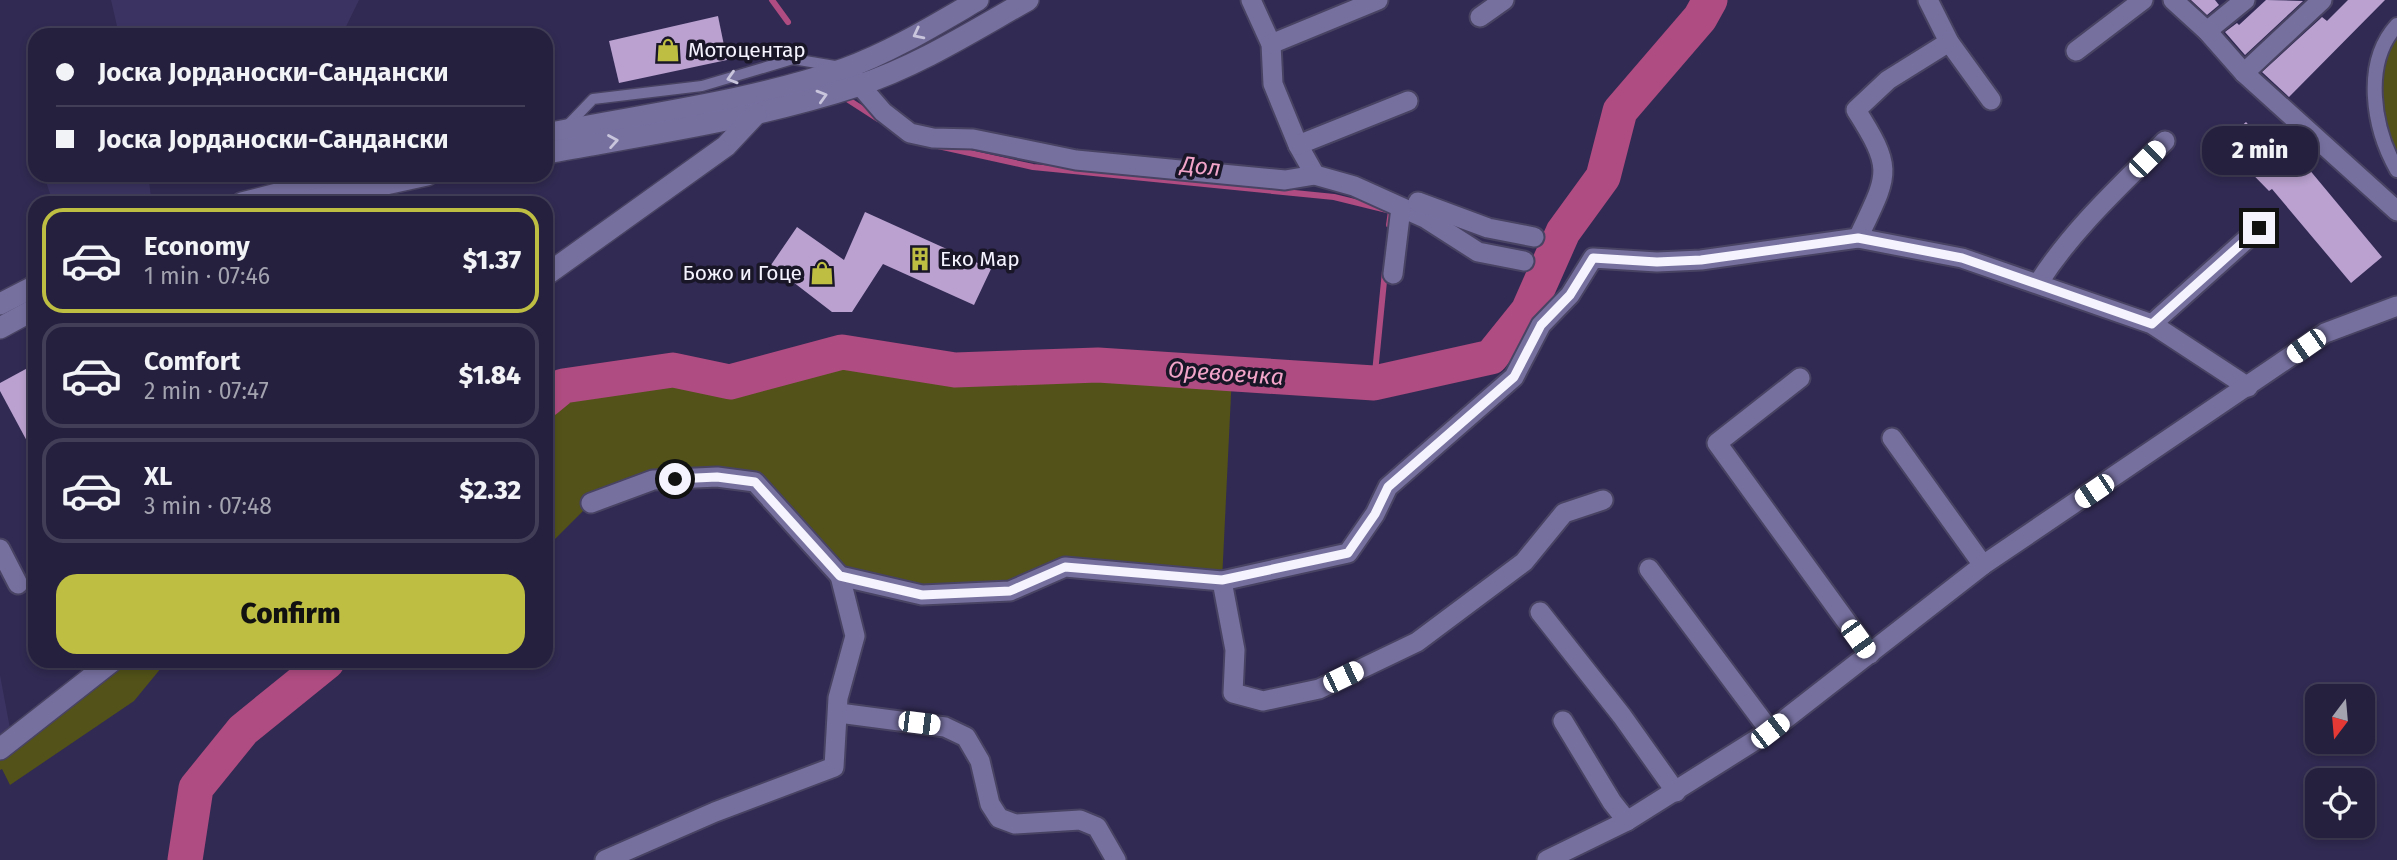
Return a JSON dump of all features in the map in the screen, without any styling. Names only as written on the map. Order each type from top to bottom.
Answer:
[{"type":"street","points":[[554,133],[753,105],[845,68],[929,28],[978,0]]},
{"type":"street","points":[[553,151],[753,105],[859,85],[941,50],[1028,0]]},
{"type":"street","points":[[1251,0],[1271,44],[1273,84],[1298,145],[1315,175]]},
{"type":"street","points":[[1271,44],[1378,0]]},
{"type":"street","points":[[1480,17],[1504,0]]},
{"type":"street","points":[[1928,0],[1949,41],[1991,100]]},
{"type":"street","points":[[2076,51],[2143,0]]},
{"type":"street","points":[[2173,0],[2207,31],[2244,73],[2397,211]]},
{"type":"street","points":[[2207,31],[2245,0]]},
{"type":"street","points":[[2244,73],[2322,0]]},
{"type":"street","points":[[2397,24],[2381,48],[2375,79],[2382,136],[2397,170]]},
{"type":"street","points":[[1858,238],[1886,174],[1878,145],[1856,110],[1888,80],[1949,41]]},
{"type":"street","points":[[845,68],[883,112],[910,133],[933,138],[996,143],[1076,160],[1285,180],[1315,175],[1410,199],[1450,217],[1488,228],[1534,237]]},
{"type":"street","points":[[1298,145],[1408,101]]},
{"type":"street","points":[[553,270],[726,146],[753,105]]},
{"type":"street","points":[[2039,282],[2055,257],[2093,213],[2165,141]]},
{"type":"street","points":[[270,196],[324,182]]},
{"type":"street","points":[[331,196],[395,182]]},
{"type":"street","points":[[1354,186],[1425,218],[1478,252],[1524,261]]},
{"type":"street","points":[[1392,274],[1401,208]]},
{"type":"street","points":[[2152,324],[2259,228]]},
{"type":"street","points":[[840,576],[922,595],[1010,591],[1065,567],[1222,580],[1348,553],[1375,514],[1388,487],[1514,377],[1541,325],[1570,295],[1593,258],[1657,262],[1701,260],[1858,238],[1962,258],[2039,282],[2152,324],[2248,387]]},
{"type":"street","points":[[0,303],[28,289]]},
{"type":"street","points":[[1547,860],[1627,821],[1770,731],[1983,565],[2325,333],[2397,306]]},
{"type":"street","points":[[0,328],[28,313]]},
{"type":"street","points":[[1800,378],[1717,443],[1870,654]]},
{"type":"street","points":[[1892,438],[1965,544],[1983,565]]},
{"type":"street","points":[[591,503],[653,480],[717,477],[755,482],[840,576],[855,636],[838,698],[834,767],[715,811],[605,860]]},
{"type":"street","points":[[1222,580],[1235,650],[1233,693],[1263,701],[1319,689],[1417,642],[1524,562],[1564,513],[1603,500]]},
{"type":"street","points":[[0,549],[18,584]]},
{"type":"street","points":[[1649,569],[1770,731]]},
{"type":"street","points":[[1541,612],[1622,716],[1676,792]]},
{"type":"street","points":[[0,749],[103,668]]},
{"type":"street","points":[[839,713],[945,727],[966,737],[980,761],[990,804],[999,818],[1015,824],[1080,820],[1097,827],[1116,860]]},
{"type":"street","points":[[1563,721],[1612,802],[1627,821]]},
{"type":"lane","points":[[554,133],[593,99],[702,86],[793,59],[845,68]]},
{"type":"shaded area","points":[[111,0],[359,0],[345,28],[117,28]]},
{"type":"shaded area","points":[[2397,25],[2397,170],[2377,104],[2391,32]]},
{"type":"shaded area","points":[[46,182],[149,182],[151,196],[51,196]]},
{"type":"shaded area","points":[[842,352],[955,370],[1098,365],[1232,374],[1222,581],[1065,567],[1010,591],[922,595],[840,576],[755,483],[653,480],[591,503],[553,541],[553,394],[563,386],[673,370],[730,382]]},
{"type":"shaded area","points":[[103,668],[161,668],[134,701],[10,785],[2,769],[0,770],[0,749]]},
{"type":"shaded area","points":[[0,675],[12,739],[0,749]]},
{"type":"building","points":[[2191,0],[2215,0],[2219,5],[2207,15]]},
{"type":"building","points":[[2266,0],[2303,1],[2245,55],[2225,32],[2237,23],[2239,25]]},
{"type":"building","points":[[2348,0],[2385,0],[2289,97],[2262,72],[2322,17],[2327,21]]},
{"type":"building","name":"Мотоцентар","points":[[718,16],[727,60],[619,83],[609,41]]},
{"type":"building","points":[[2246,122],[2274,154],[2283,146],[2305,170],[2308,168],[2382,257],[2351,283],[2272,189],[2269,191],[2222,143]]},
{"type":"building","points":[[865,212],[991,269],[974,305],[883,264],[852,312],[832,312],[771,265],[797,227],[844,260]]},
{"type":"building","points":[[28,368],[28,443],[0,391],[0,383]]},
{"type":"waterway","name":"Дол","points":[[772,0],[788,22]]},
{"type":"waterway","name":"Оревоечка","points":[[553,394],[563,386],[673,370],[730,382],[842,352],[955,370],[1098,365],[1374,383],[1491,357],[1528,311],[1563,232],[1603,177],[1620,111],[1700,18],[1710,0]]},
{"type":"waterway","name":"Дол","points":[[847,99],[878,119]]},
{"type":"waterway","name":"Дол","points":[[938,146],[1033,167],[1334,197],[1391,211],[1389,225]]},
{"type":"waterway","name":"Дол","points":[[1374,383],[1385,271]]},
{"type":"waterway","name":"Оревоечка","points":[[185,860],[196,788],[243,730],[320,668]]},
{"type":"place","name":"Мотоцентар","points":[[668,50]]},
{"type":"place","name":"Еко Мар","points":[[920,259]]},
{"type":"place","name":"Божо и Гоце","points":[[822,273]]},
{"type":"route","points":[[675,479],[717,477],[755,482],[840,576],[922,595],[1010,591],[1065,567],[1222,580],[1348,553],[1375,514],[1388,487],[1514,377],[1541,325],[1570,295],[1593,258],[1657,262],[1701,260],[1858,238],[1962,258],[2039,282],[2152,324],[2259,228]]}]
